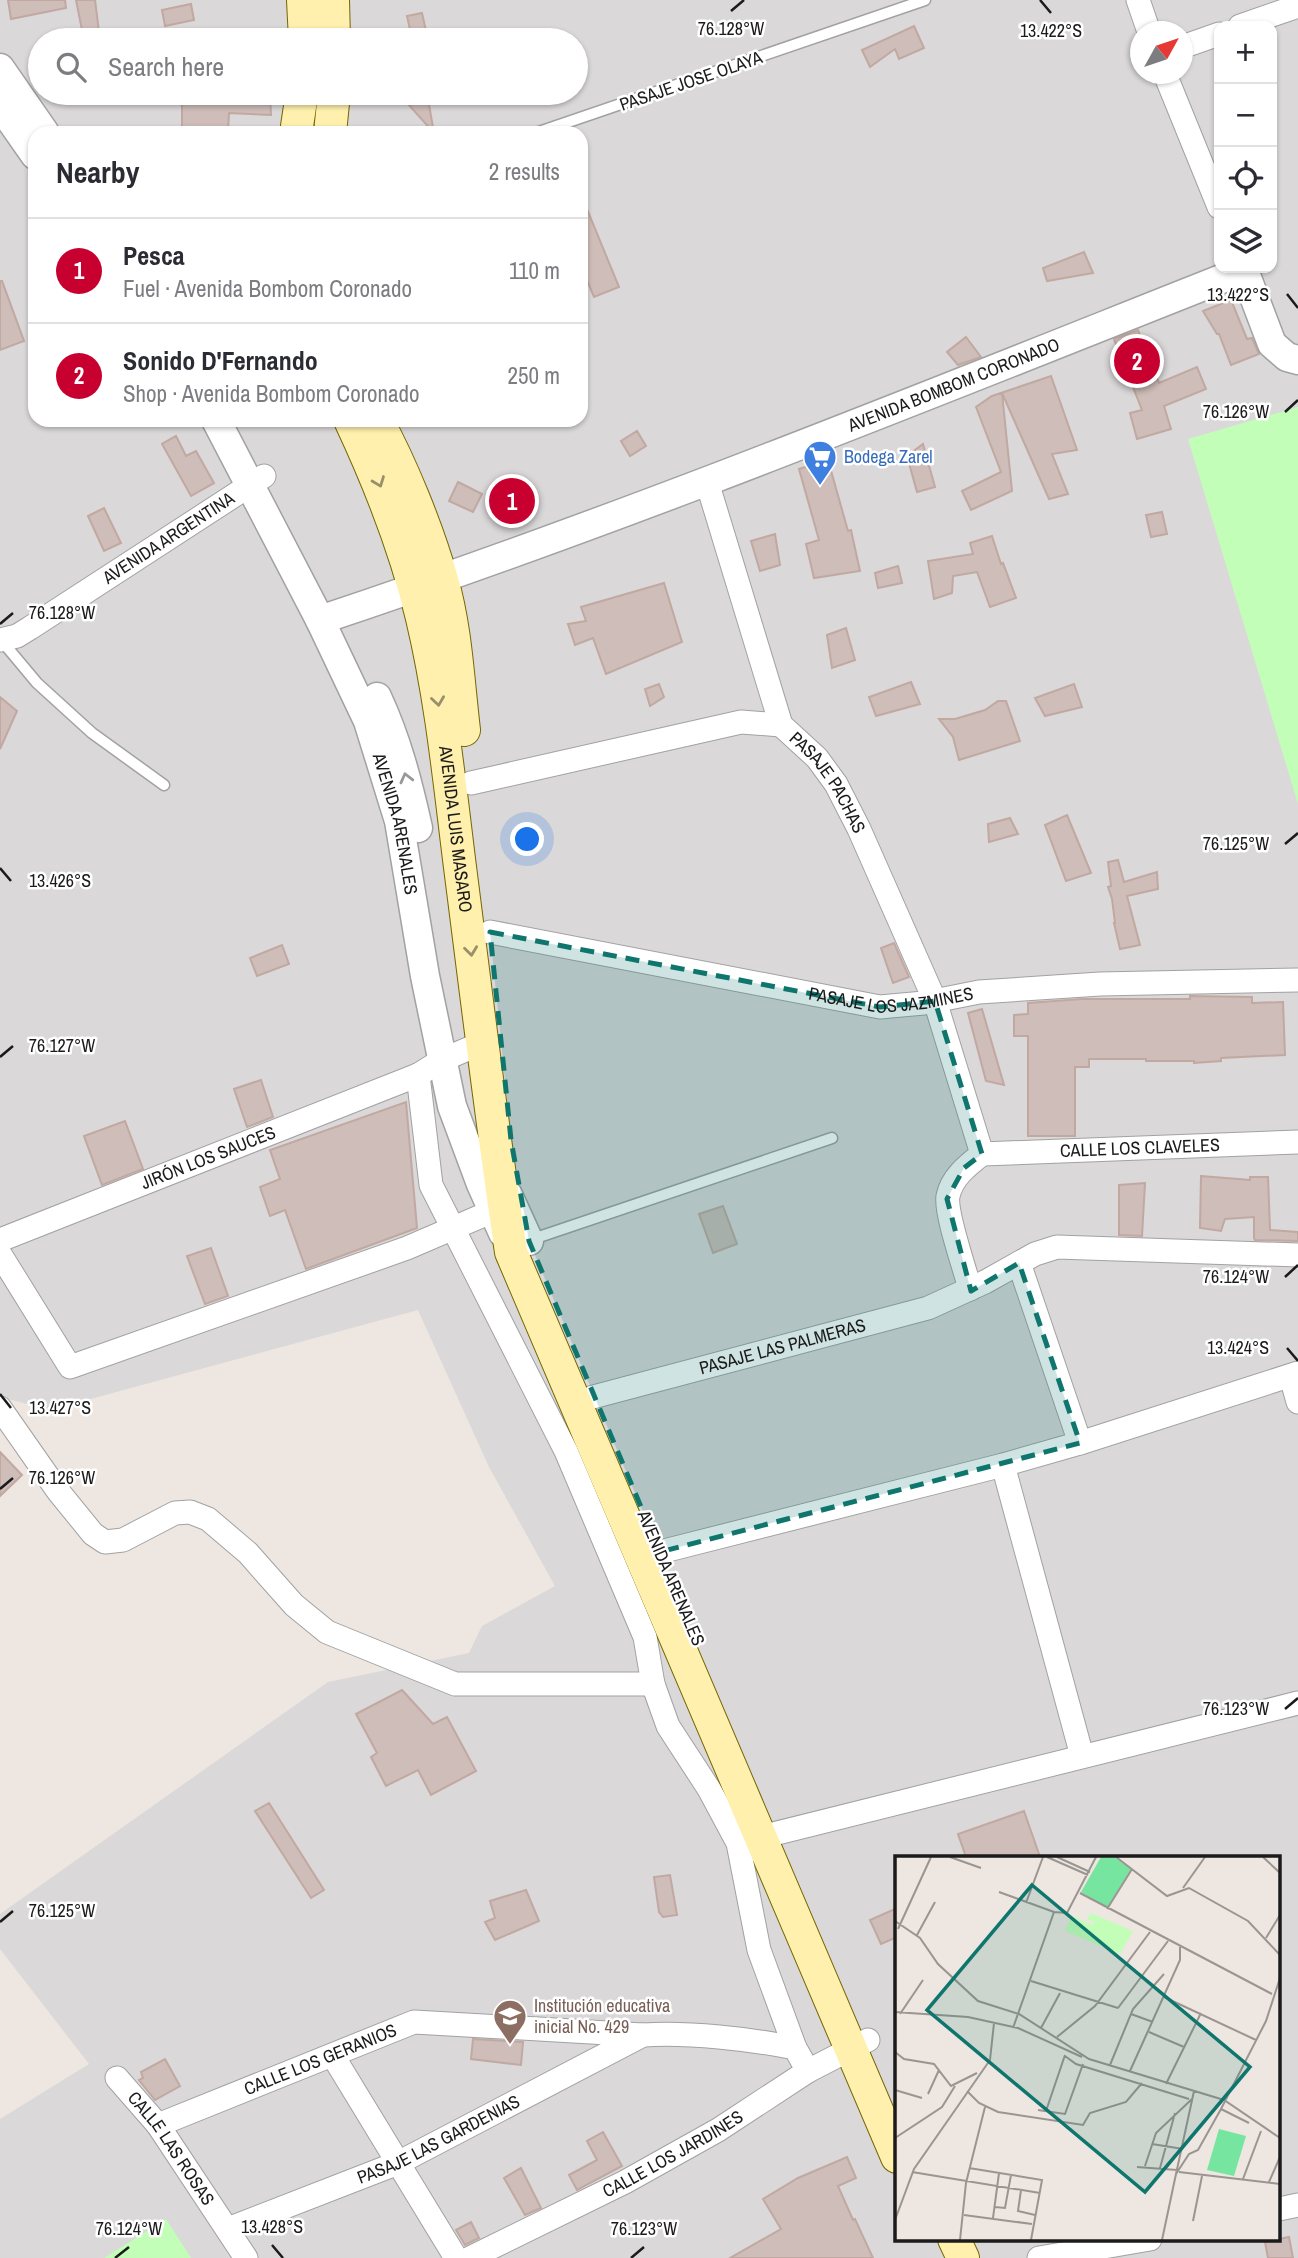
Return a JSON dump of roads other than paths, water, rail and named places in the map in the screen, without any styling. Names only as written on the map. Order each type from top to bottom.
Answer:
[{"type":"main road","points":[[303,0],[304,28]]},
{"type":"main road","points":[[333,0],[334,28]]},
{"type":"main road","points":[[297,126],[300,105]]},
{"type":"main road","points":[[331,126],[333,105]]},
{"type":"main road","name":"AVENIDA LUIS MASARO","points":[[354,427],[428,584],[449,613],[490,932],[470,1047]]},
{"type":"main road","name":"AVENIDA LUIS MASARO","points":[[380,427],[413,498],[428,584],[470,1047],[502,1199],[520,1246]]},
{"type":"main road","name":"AVENIDA ARENALES","points":[[470,1047],[511,1139],[520,1246],[593,1397],[660,1552],[771,1835],[860,2044],[895,2105]]},
{"type":"main road","points":[[520,1246],[771,1835]]},
{"type":"main road","points":[[860,2044],[895,2151]]},
{"type":"main road","points":[[932,2240],[938,2258]]},
{"type":"main road","points":[[954,2240],[963,2258]]},
{"type":"street","points":[[1138,0],[1145,21]]},
{"type":"street","points":[[1254,21],[1298,6]]},
{"type":"street","points":[[1193,43],[1214,36]]},
{"type":"street","points":[[0,68],[40,126]]},
{"type":"street","points":[[1170,84],[1214,194]]},
{"type":"street","points":[[0,105],[28,145]]},
{"type":"street","name":"AVENIDA BOMBOM CORONADO","points":[[329,617],[428,584],[707,482],[1234,273]]},
{"type":"street","name":"AVENIDA BOMBOM CORONADO","points":[[1245,273],[1272,344],[1287,357],[1298,360]]},
{"type":"street","points":[[0,1254],[70,1367],[394,1252],[452,1229],[502,1199],[452,1106],[470,1047],[448,1029],[420,840],[406,773],[387,718],[329,617],[257,479],[221,427]]},
{"type":"street","points":[[238,427],[257,479]]},
{"type":"street","name":"AVENIDA ARGENTINA","points":[[0,640],[17,636],[30,628],[257,479]]},
{"type":"street","name":"PASAJE PACHAS","points":[[707,482],[781,725],[817,758],[836,784],[859,829],[935,1001],[982,1154]]},
{"type":"street","points":[[471,783],[741,722],[781,725]]},
{"type":"street","name":"PASAJE LOS JAZMINES","points":[[490,932],[880,1007],[935,1001],[979,992],[1100,984],[1298,980]]},
{"type":"street","name":"JIRÓN LOS SAUCES","points":[[0,1240],[418,1075],[470,1047]]},
{"type":"street","points":[[418,1075],[431,1185],[566,1451],[645,1637],[653,1684],[668,1726],[709,1789],[738,1843],[758,1950],[795,2048],[808,2071]]},
{"type":"street","name":"CALLE LOS CLAVELES","points":[[982,1154],[1298,1142]]},
{"type":"street","points":[[971,1289],[947,1199],[953,1183],[964,1168],[982,1154]]},
{"type":"street","name":"PASAJE LAS PALMERAS","points":[[593,1397],[928,1308],[971,1289],[1035,1254],[1057,1247],[1298,1255]]},
{"type":"street","points":[[1019,1263],[1080,1443]]},
{"type":"street","points":[[660,1552],[1003,1465],[1294,1375],[1298,1402]]},
{"type":"street","points":[[0,1408],[58,1491],[93,1534],[106,1542],[122,1540],[175,1513],[190,1512],[208,1518],[248,1553],[294,1605],[327,1632],[455,1684],[653,1684]]},
{"type":"street","points":[[1003,1465],[1082,1756]]},
{"type":"street","points":[[771,1835],[1298,1703]]},
{"type":"street","name":"CALLE LOS GERANIOS","points":[[158,2125],[414,2022],[643,2035],[665,2033],[795,2048]]},
{"type":"street","name":"PASAJE LAS GARDENIAS","points":[[228,2230],[398,2163],[643,2035]]},
{"type":"street","name":"CALLE LOS JARDINES","points":[[471,2257],[625,2182],[718,2130],[808,2071],[860,2044]]},
{"type":"street","points":[[333,2056],[398,2163],[471,2257]]},
{"type":"street","name":"CALLE LAS ROSAS","points":[[117,2078],[158,2125],[246,2258]]},
{"type":"street","points":[[1280,2209],[1298,2205]]},
{"type":"street","points":[[1039,2258],[1144,2240]]},
{"type":"lane","name":"PASAJE JOSE OLAYA","points":[[556,126],[925,0]]},
{"type":"lane","points":[[0,640],[37,683],[83,724],[164,785]]},
{"type":"lane","points":[[520,1246],[832,1138]]},
{"type":"place","name":"Sonido D'Fernando","points":[[1137,361]]},
{"type":"place","name":"Bodega Zarel","points":[[820,487]]},
{"type":"place","name":"Pesca","points":[[512,501]]},
{"type":"place","name":"Institución educativa inicial No. 429","points":[[510,2046]]}]
